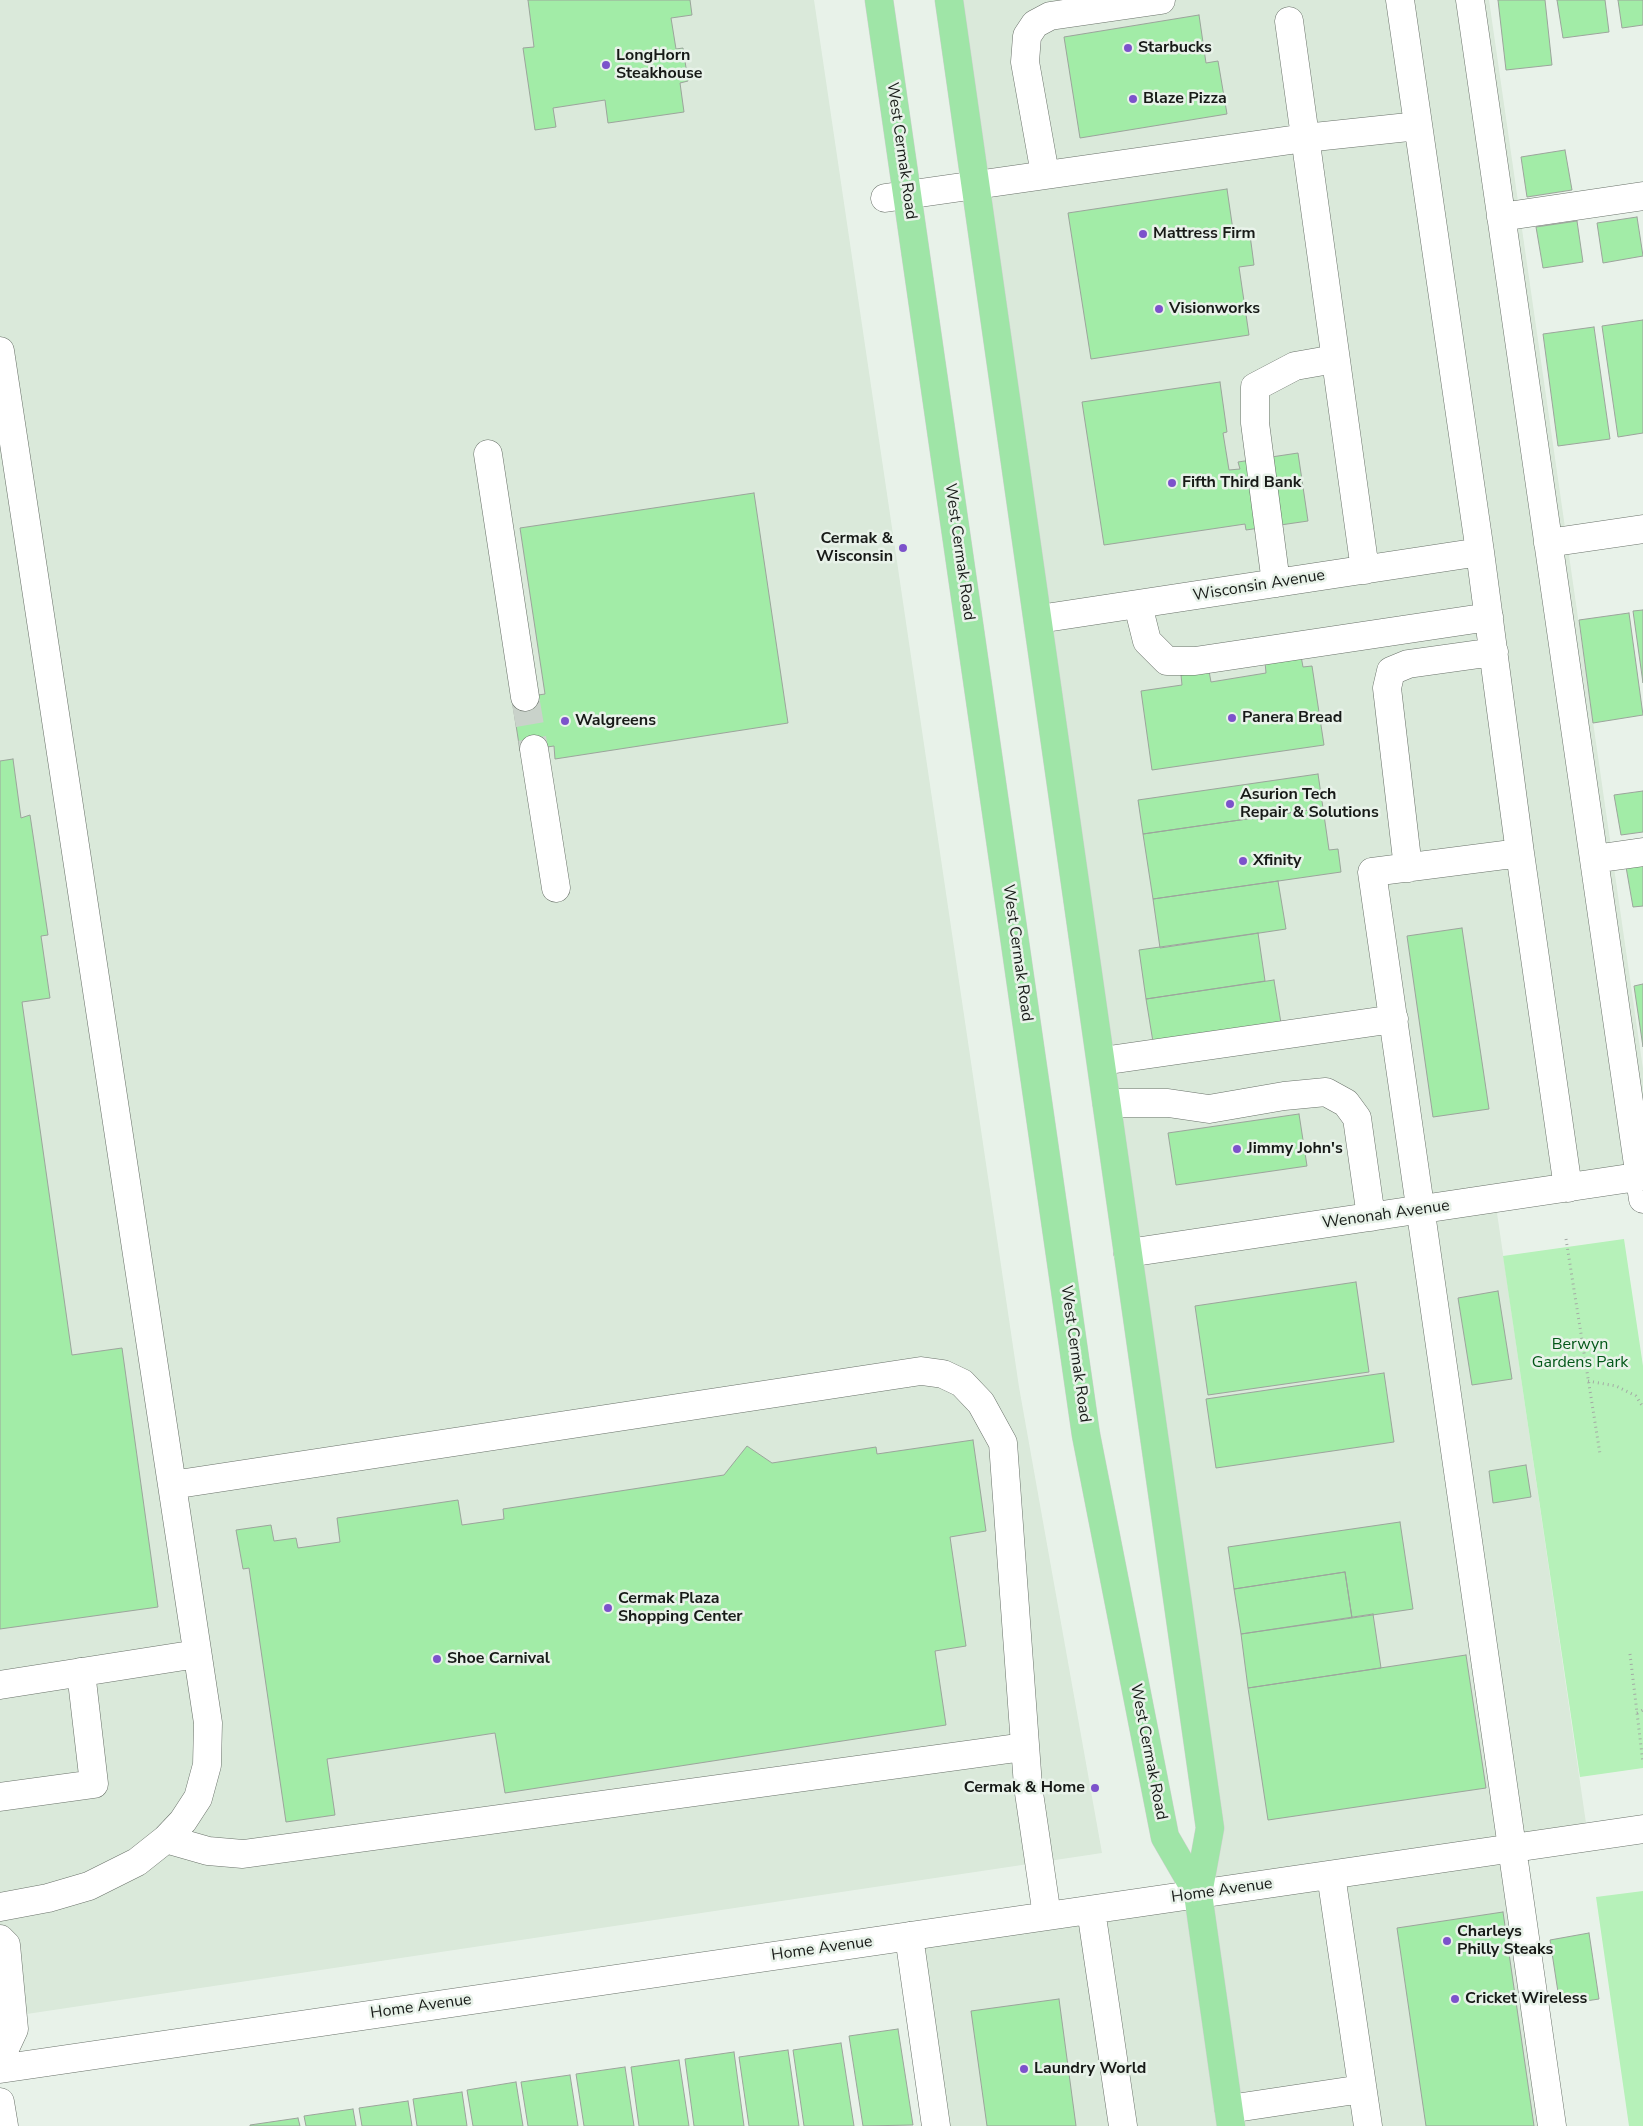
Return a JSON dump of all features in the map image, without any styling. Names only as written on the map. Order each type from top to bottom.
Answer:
[{"type":"main road","name":"West Cermak Road","points":[[879,0],[896,196],[1086,1435],[1165,1837],[1198,1894]]},
{"type":"main road","name":"West Cermak Road","points":[[949,0],[1210,1828],[1198,1894],[1230,2117]]},
{"type":"street","points":[[1045,174],[1025,62],[1027,36],[1035,24],[1050,16],[1161,0]]},
{"type":"street","points":[[1400,0],[1480,552],[1520,853],[1568,1188]]},
{"type":"street","points":[[1470,0],[1642,1184]]},
{"type":"street","points":[[1288,21],[1365,570]]},
{"type":"street","points":[[896,196],[1305,138],[1418,126]]},
{"type":"street","points":[[1501,217],[1643,196]]},
{"type":"street","points":[[0,351],[208,1723],[207,1765],[198,1798],[183,1821],[166,1839],[137,1862],[89,1886],[48,1898],[0,1908]]},
{"type":"street","points":[[1276,584],[1255,423],[1256,387],[1295,366],[1336,359]]},
{"type":"street","points":[[488,454],[526,697]]},
{"type":"street","points":[[1548,543],[1643,529]]},
{"type":"street","name":"Wisconsin Avenue","points":[[1038,619],[1480,552]]},
{"type":"street","points":[[1138,604],[1147,641],[1167,661],[1195,661],[1489,617]]},
{"type":"street","points":[[1408,868],[1386,688],[1391,671],[1408,664],[1494,652]]},
{"type":"street","points":[[534,749],[556,888]]},
{"type":"street","points":[[1594,859],[1643,852]]},
{"type":"street","points":[[1520,853],[1372,872],[1552,2126]]},
{"type":"street","points":[[1102,1061],[1394,1019]]},
{"type":"street","points":[[1107,1103],[1168,1103],[1209,1109],[1284,1096],[1326,1092],[1346,1103],[1357,1118],[1371,1217]]},
{"type":"street","name":"Wenonah Avenue","points":[[1128,1253],[1568,1188],[1642,1184]]},
{"type":"street","points":[[172,1485],[921,1371],[943,1374],[962,1383],[982,1403],[1003,1443],[1024,1747],[1047,1916]]},
{"type":"street","points":[[0,1685],[197,1654]]},
{"type":"street","points":[[0,1797],[94,1784],[81,1672]]},
{"type":"street","points":[[166,1839],[208,1851],[243,1854],[1024,1747]]},
{"type":"street","name":"Home Avenue","points":[[0,2069],[1643,1830]]},
{"type":"street","points":[[1331,1875],[1368,2126]]},
{"type":"street","points":[[1091,1910],[1123,2126]]},
{"type":"street","points":[[909,1936],[936,2126]]},
{"type":"street","points":[[0,1939],[6,1945],[14,2029],[0,2059]]},
{"type":"street","points":[[1230,2117],[1362,2089]]},
{"type":"street","points":[[0,2102],[4,2126]]},
{"type":"path","points":[[1566,1239],[1600,1454]]},
{"type":"path","points":[[1588,1381],[1616,1386],[1636,1396],[1643,1407]]},
{"type":"path","points":[[1630,1654],[1643,1763]]},
{"type":"path","points":[[1637,1713],[1643,1710]]},
{"type":"shaded area","name":"Cermak Plaza Shopping Center","points":[[0,0],[814,0],[1019,1387],[1102,1853],[0,2018]]},
{"type":"shaded area","points":[[959,0],[1489,0],[1643,1069],[1643,1171],[1136,1242]]},
{"type":"shaded area","points":[[1496,1206],[1587,1830],[1207,1885],[1138,1260]]},
{"type":"shaded area","points":[[1520,1853],[1560,2126],[929,2126],[903,1945]]},
{"type":"green space","name":"Berwyn Gardens Park","points":[[1624,1239],[1643,1366],[1643,1768],[1580,1777],[1503,1256]]},
{"type":"green space","points":[[1643,1891],[1643,2126],[1629,2126],[1596,1897]]},
{"type":"building","name":"LongHorn Steakhouse","points":[[528,0],[690,0],[692,15],[671,18],[676,49],[683,48],[688,81],[680,83],[684,112],[608,123],[605,100],[553,108],[556,127],[535,130],[523,48],[534,47]]},
{"type":"building","points":[[1498,0],[1545,0],[1552,65],[1506,70]]},
{"type":"building","points":[[1557,0],[1605,0],[1609,32],[1563,38]]},
{"type":"building","points":[[1618,0],[1643,0],[1643,25],[1622,28]]},
{"type":"building","points":[[1199,15],[1206,63],[1218,61],[1227,114],[1080,138],[1064,37]]},
{"type":"building","points":[[1565,150],[1572,190],[1527,197],[1521,157]]},
{"type":"building","points":[[1227,189],[1234,237],[1250,235],[1254,265],[1239,267],[1249,335],[1091,359],[1068,213]]},
{"type":"building","points":[[1637,217],[1643,256],[1603,263],[1597,223]]},
{"type":"building","points":[[1577,221],[1583,262],[1543,268],[1536,227]]},
{"type":"building","points":[[1643,320],[1643,433],[1618,437],[1602,326]]},
{"type":"building","points":[[1594,327],[1610,439],[1558,446],[1543,334]]},
{"type":"building","points":[[1220,382],[1227,432],[1223,433],[1229,470],[1240,469],[1238,462],[1298,453],[1308,521],[1246,530],[1245,524],[1104,545],[1082,402]]},
{"type":"building","name":"Walgreens","points":[[754,493],[788,723],[555,759],[554,746],[520,751],[512,699],[545,694],[520,528]]},
{"type":"building","points":[[1643,610],[1643,683],[1633,611]]},
{"type":"building","points":[[1629,613],[1643,715],[1593,723],[1579,620]]},
{"type":"building","name":"Panera Bread","points":[[1301,656],[1303,667],[1312,666],[1324,745],[1152,770],[1141,691],[1182,685],[1181,675],[1209,671],[1211,682],[1266,673],[1265,662]]},
{"type":"building","points":[[13,759],[21,818],[30,815],[48,935],[41,936],[50,998],[22,1002],[72,1355],[122,1348],[158,1607],[0,1629],[0,761]]},
{"type":"building","name":"Asurion Tech Repair & Solutions","points":[[1318,774],[1323,808],[1143,834],[1138,800]]},
{"type":"building","points":[[1643,791],[1643,832],[1621,835],[1614,795]]},
{"type":"building","name":"Xfinity","points":[[1323,808],[1329,850],[1338,849],[1341,872],[1153,899],[1143,834]]},
{"type":"building","points":[[1643,864],[1643,906],[1633,907],[1626,867]]},
{"type":"building","points":[[1278,881],[1286,929],[1160,948],[1153,899]]},
{"type":"building","points":[[1462,928],[1489,1109],[1433,1117],[1407,936]]},
{"type":"building","points":[[1258,933],[1265,981],[1146,999],[1139,950]]},
{"type":"building","points":[[1274,980],[1281,1023],[1153,1042],[1146,999]]},
{"type":"building","points":[[1643,984],[1643,1047],[1634,986]]},
{"type":"building","name":"Jimmy John's","points":[[1299,1114],[1307,1166],[1176,1185],[1168,1133]]},
{"type":"building","points":[[1356,1282],[1369,1372],[1208,1395],[1195,1306]]},
{"type":"building","points":[[1498,1291],[1512,1379],[1472,1385],[1458,1298]]},
{"type":"building","points":[[1384,1373],[1394,1442],[1216,1468],[1206,1399]]},
{"type":"building","name":"Cermak Plaza Shopping Center","points":[[973,1440],[986,1531],[950,1537],[966,1646],[935,1651],[946,1725],[505,1793],[495,1733],[327,1759],[335,1815],[286,1822],[249,1568],[243,1569],[236,1530],[271,1525],[274,1541],[296,1538],[298,1548],[340,1542],[337,1518],[458,1500],[462,1525],[504,1519],[503,1509],[724,1475],[747,1446],[772,1463],[876,1447],[877,1454]]},
{"type":"building","points":[[1526,1465],[1531,1497],[1493,1503],[1489,1471]]},
{"type":"building","points":[[1400,1522],[1413,1609],[1352,1618],[1345,1572],[1234,1589],[1228,1547]]},
{"type":"building","points":[[1345,1572],[1352,1618],[1241,1634],[1234,1589]]},
{"type":"building","points":[[1373,1614],[1381,1668],[1248,1688],[1241,1634]]},
{"type":"building","points":[[1466,1655],[1486,1788],[1268,1820],[1248,1688]]},
{"type":"building","points":[[1503,1912],[1534,2126],[1426,2126],[1397,1928]]},
{"type":"building","points":[[1589,1933],[1599,1999],[1560,2005],[1550,1940]]},
{"type":"building","name":"Laundry World","points":[[1059,1999],[1076,2126],[987,2126],[971,2011]]},
{"type":"building","points":[[898,2029],[913,2125],[863,2126],[849,2036]]},
{"type":"building","points":[[841,2043],[854,2126],[804,2126],[793,2050]]},
{"type":"building","points":[[788,2050],[799,2126],[749,2126],[739,2057]]},
{"type":"building","points":[[734,2052],[744,2126],[694,2126],[685,2059]]},
{"type":"building","points":[[679,2060],[689,2126],[639,2126],[631,2067]]},
{"type":"building","points":[[625,2067],[634,2126],[584,2126],[576,2074]]},
{"type":"building","points":[[570,2075],[578,2126],[528,2126],[521,2082]]},
{"type":"building","points":[[516,2082],[523,2126],[473,2126],[467,2090]]},
{"type":"building","points":[[462,2092],[467,2126],[417,2126],[413,2099]]},
{"type":"building","points":[[408,2101],[412,2126],[362,2126],[359,2108]]},
{"type":"building","points":[[353,2109],[356,2126],[306,2126],[304,2116]]},
{"type":"building","points":[[298,2118],[300,2126],[250,2126],[250,2125]]},
{"type":"tunnel","points":[[525,697],[534,749]]},
{"type":"place","name":"Starbucks","points":[[1128,48]]},
{"type":"place","name":"LongHorn Steakhouse","points":[[606,65]]},
{"type":"place","name":"Blaze Pizza","points":[[1133,99]]},
{"type":"place","name":"Mattress Firm","points":[[1143,234]]},
{"type":"place","name":"Visionworks","points":[[1159,309]]},
{"type":"place","name":"Fifth Third Bank","points":[[1172,483]]},
{"type":"place","name":"Cermak & Wisconsin","points":[[903,548]]},
{"type":"place","name":"Panera Bread","points":[[1232,718]]},
{"type":"place","name":"Walgreens","points":[[565,721]]},
{"type":"place","name":"Asurion Tech Repair & Solutions","points":[[1230,804]]},
{"type":"place","name":"Xfinity","points":[[1243,861]]},
{"type":"place","name":"Jimmy John's","points":[[1237,1149]]},
{"type":"place","name":"Cermak Plaza Shopping Center","points":[[608,1608]]},
{"type":"place","name":"Shoe Carnival","points":[[437,1659]]},
{"type":"place","name":"Cermak & Home","points":[[1095,1788]]},
{"type":"place","name":"Charleys Philly Steaks","points":[[1447,1941]]},
{"type":"place","name":"Cricket Wireless","points":[[1455,1999]]},
{"type":"place","name":"Laundry World","points":[[1024,2069]]}]
